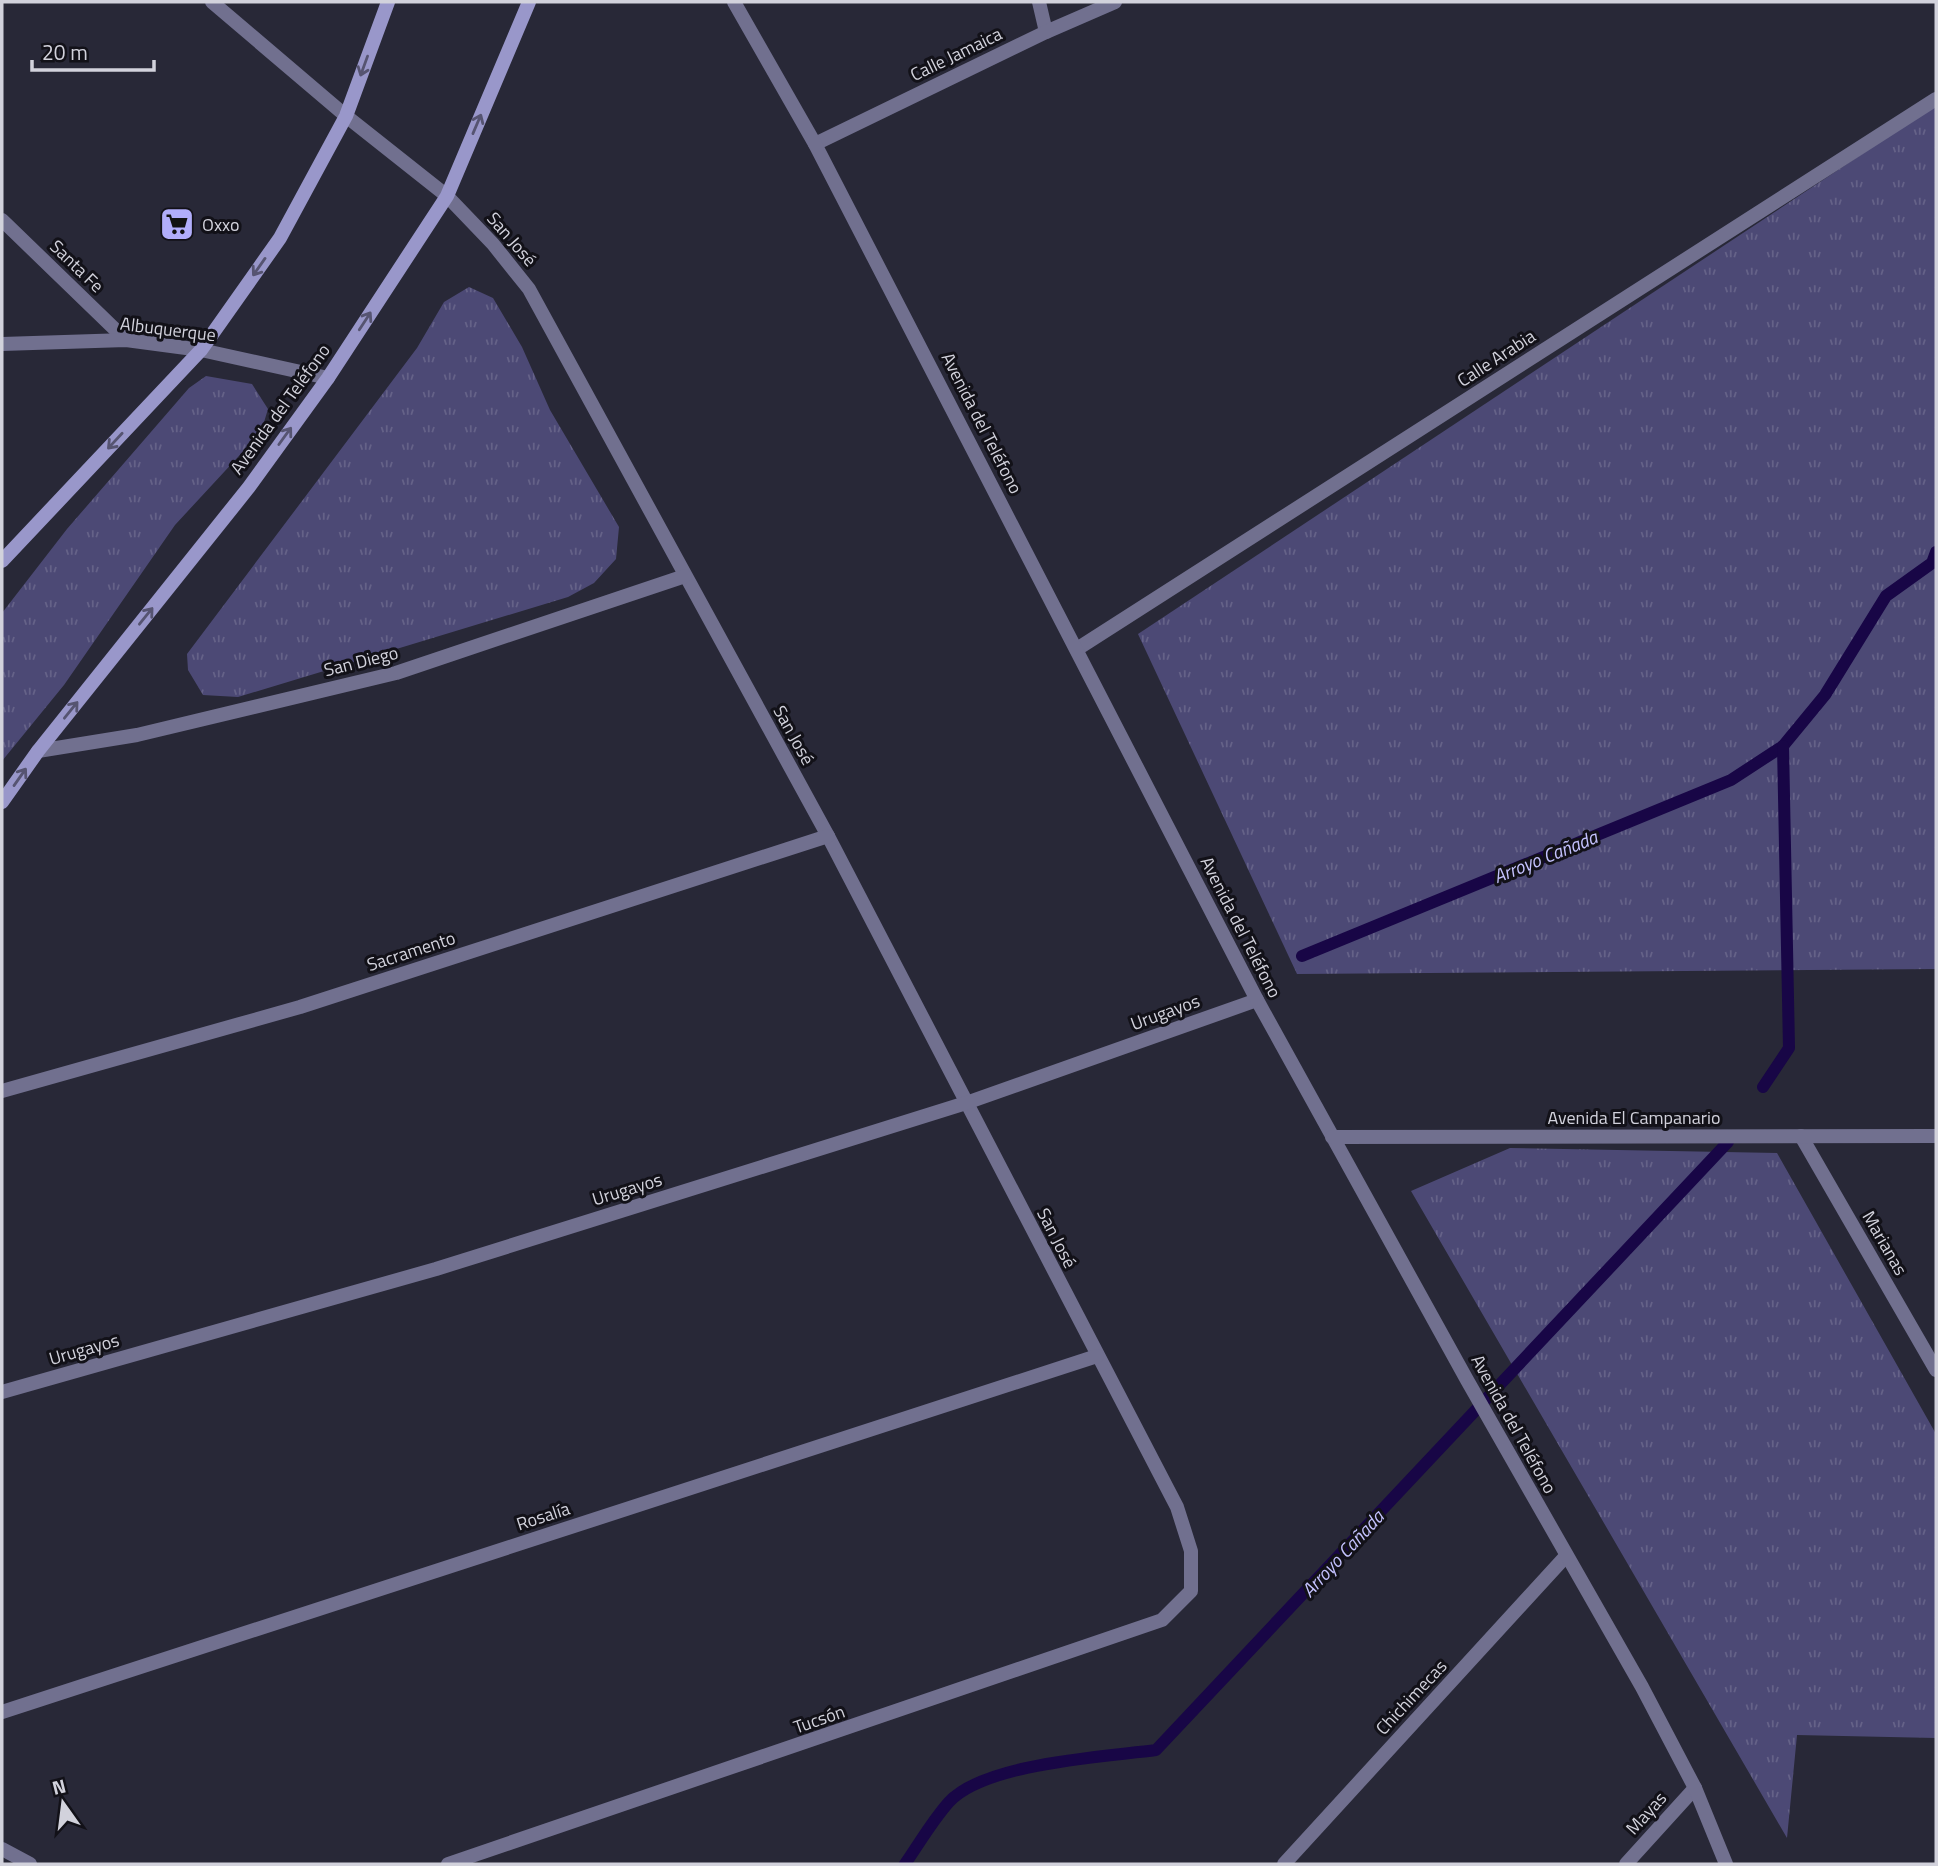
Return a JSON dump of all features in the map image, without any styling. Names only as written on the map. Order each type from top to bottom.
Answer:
[{"type":"main road","points":[[2,561],[201,350],[280,238],[346,117],[388,2]]},
{"type":"main road","name":"Avenida del Teléfono","points":[[2,802],[38,751],[248,487],[328,378],[447,196],[529,2]]},
{"type":"street","name":"San José","points":[[212,2],[346,117],[447,196],[493,244],[529,289],[828,836],[1177,1507],[1191,1551],[1191,1591]]},
{"type":"street","name":"Avenida del Teléfono","points":[[734,2],[815,144],[1257,999],[1467,1380],[1642,1688],[1695,1788],[1726,1864]]},
{"type":"street","points":[[1039,2],[1045,32]]},
{"type":"street","name":"Calle Jamaica","points":[[815,144],[1045,32],[1115,2]]},
{"type":"street","name":"Calle Arabia","points":[[1077,649],[1936,99]]},
{"type":"street","name":"Santa Fe","points":[[2,220],[126,340]]},
{"type":"street","name":"Albuquerque","points":[[2,345],[126,340],[201,350],[328,378]]},
{"type":"street","name":"San Diego","points":[[38,751],[137,735],[396,673],[685,576]]},
{"type":"street","name":"Sacramento","points":[[2,1091],[300,1007],[828,836]]},
{"type":"street","name":"Urugayos","points":[[2,1392],[436,1269],[966,1103],[1257,999]]},
{"type":"street","name":"Marianas","points":[[1801,1136],[1936,1370]]},
{"type":"street","name":"Avenida El Campanario","points":[[1332,1137],[1936,1136]]},
{"type":"street","name":"Rosalía","points":[[2,1712],[1097,1356]]},
{"type":"street","name":"Chichimecas","points":[[1284,1864],[1566,1556]]},
{"type":"street","name":"Tucsón","points":[[448,1864],[1120,1637],[1162,1620],[1191,1591]]},
{"type":"street","name":"Mayas","points":[[1626,1864],[1695,1788]]},
{"type":"street","points":[[2,1849],[30,1864]]},
{"type":"green space","points":[[1936,105],[1936,969],[1297,974],[1138,634]]},
{"type":"green space","points":[[469,287],[493,298],[522,347],[550,410],[619,527],[616,559],[594,583],[568,597],[238,697],[203,695],[188,670],[187,654],[417,348],[444,302]]},
{"type":"green space","points":[[206,376],[252,384],[268,409],[261,432],[175,525],[64,685],[2,761],[2,613],[67,529],[189,388]]},
{"type":"green space","points":[[1510,1148],[1777,1153],[1936,1434],[1936,1738],[1797,1735],[1787,1838],[1411,1191]]},
{"type":"waterway","name":"Arroyo Cañada","points":[[1302,956],[1731,780],[1783,746],[1825,695],[1886,596],[1932,563],[1936,552]]},
{"type":"waterway","name":"Arroyo Cañada","points":[[1763,1087],[1789,1048],[1783,746]]},
{"type":"waterway","name":"Arroyo Cañada","points":[[905,1864],[949,1802],[966,1789],[989,1778],[1046,1764],[1156,1750],[1728,1142]]},
{"type":"place","name":"Oxxo","points":[[177,224]]}]
